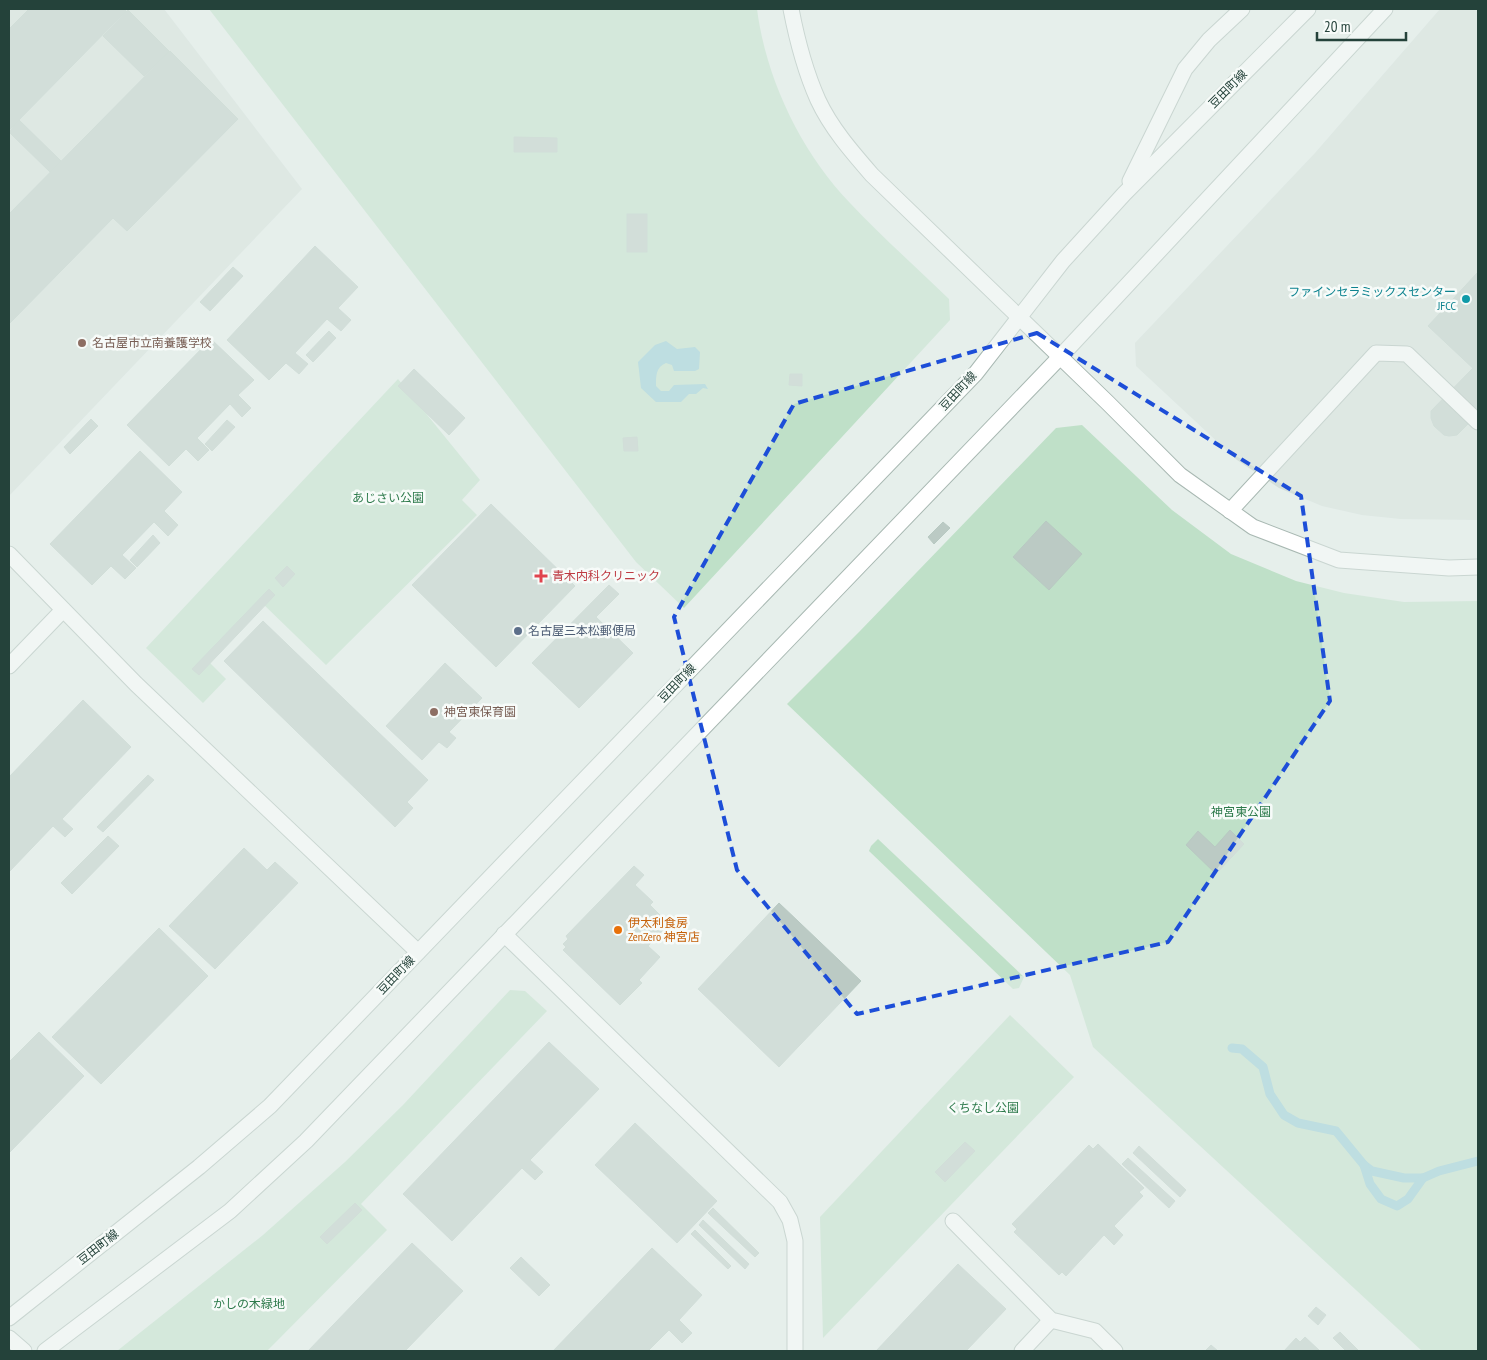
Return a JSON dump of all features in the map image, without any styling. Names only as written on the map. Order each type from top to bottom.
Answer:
[{"type":"street","points":[[791,9],[802,58],[819,102],[846,145],[872,175],[1180,475],[1253,527],[1338,560],[1449,568],[1478,568]]},
{"type":"street","points":[[1124,194],[1185,69],[1209,40],[1242,9]]},
{"type":"street","name":"豆田町線","points":[[9,1318],[199,1167],[270,1106],[976,373],[1063,261],[1124,194],[1308,9]]},
{"type":"street","points":[[45,1351],[230,1211],[306,1141],[1060,357],[1385,9]]},
{"type":"street","points":[[1230,511],[1376,354],[1407,354],[1478,422]]},
{"type":"street","points":[[9,554],[143,690],[418,952]]},
{"type":"street","points":[[9,666],[63,610]]},
{"type":"street","points":[[504,934],[780,1202],[790,1220],[795,1241],[795,1351]]},
{"type":"street","points":[[953,1221],[1051,1320],[1094,1331],[1115,1351]]},
{"type":"street","points":[[1022,1351],[1051,1320]]},
{"type":"street","points":[[9,1338],[24,1351]]},
{"type":"highlighted area","points":[[1037,333],[1301,496],[1330,701],[1168,942],[857,1014],[737,870],[674,617],[794,404]]},
{"type":"shaded area","name":"名古屋市立南養護学校","points":[[9,9],[164,9],[302,189],[9,496]]},
{"type":"shaded area","points":[[1440,9],[1478,9],[1478,520],[1401,519],[1362,515],[1322,506],[1279,488],[1237,460],[1136,366],[1135,343],[1315,153]]},
{"type":"green space","points":[[209,9],[757,9],[768,62],[777,88],[801,138],[832,183],[850,203],[949,299],[950,320],[684,608],[636,562]]},
{"type":"green space","name":"あじさい公園","points":[[398,379],[480,480],[462,500],[477,515],[326,665],[261,602],[206,659],[226,679],[203,703],[146,648]]},
{"type":"green space","name":"神宮東公園","points":[[1082,425],[1172,510],[1231,554],[1296,581],[1344,593],[1404,602],[1478,601],[1478,1351],[1422,1351],[1093,1047],[1070,975],[787,704],[1056,428]]},
{"type":"green space","points":[[878,839],[1024,977],[1019,988],[1013,989],[869,851]]},
{"type":"green space","name":"かしの木緑地","points":[[510,990],[525,991],[547,1011],[361,1204],[387,1230],[267,1351],[117,1351],[263,1235],[345,1162],[403,1105]]},
{"type":"green space","name":"くちなし公園","points":[[1010,1015],[1074,1077],[823,1338],[820,1217]]},
{"type":"water","points":[[666,341],[677,349],[695,347],[700,352],[699,369],[695,371],[674,371],[672,365],[666,363],[657,372],[656,386],[661,391],[669,391],[674,385],[705,384],[708,389],[703,388],[696,394],[689,394],[681,402],[656,402],[641,388],[638,362],[655,345]]},
{"type":"building","points":[[29,9],[123,9],[126,11],[9,130],[9,29]]},
{"type":"building","points":[[128,10],[169,51],[144,76],[103,36]]},
{"type":"building","points":[[170,51],[238,119],[127,231],[113,218],[9,324],[9,214]]},
{"type":"building","points":[[19,120],[61,161],[50,172],[9,132]]},
{"type":"building","points":[[514,137],[557,138],[557,152],[514,152]]},
{"type":"building","points":[[627,214],[647,214],[647,252],[627,252]]},
{"type":"building","points":[[315,246],[358,287],[338,308],[351,320],[341,331],[327,319],[295,353],[308,364],[299,374],[286,363],[269,380],[227,340]]},
{"type":"building","points":[[233,267],[243,276],[210,311],[200,302]]},
{"type":"building","name":"ファインセラミックスセンター JFCC","points":[[1478,272],[1478,373],[1428,326]]},
{"type":"building","points":[[329,331],[336,338],[313,362],[306,355]]},
{"type":"building","points":[[211,339],[254,380],[238,395],[251,408],[242,417],[230,404],[197,438],[209,450],[198,461],[186,449],[169,466],[127,425]]},
{"type":"building","points":[[1473,368],[1478,373],[1478,414],[1457,435],[1444,435],[1434,426],[1431,411]]},
{"type":"building","points":[[414,369],[465,418],[449,435],[398,386]]},
{"type":"building","points":[[790,374],[802,374],[802,386],[789,385]]},
{"type":"building","points":[[91,419],[98,426],[70,454],[64,447]]},
{"type":"building","points":[[227,420],[235,427],[212,451],[205,444]]},
{"type":"building","points":[[637,437],[638,451],[624,451],[623,438]]},
{"type":"building","points":[[140,451],[182,492],[164,511],[178,525],[168,536],[154,522],[122,555],[136,568],[125,579],[111,566],[92,585],[50,544]]},
{"type":"building","points":[[491,504],[575,586],[496,667],[412,585]]},
{"type":"building","points":[[1046,521],[1082,554],[1049,590],[1013,557]]},
{"type":"building","points":[[943,522],[950,528],[934,544],[928,537]]},
{"type":"building","points":[[153,535],[160,543],[137,567],[130,560]]},
{"type":"building","points":[[287,566],[295,574],[283,587],[275,578]]},
{"type":"building","points":[[609,585],[619,594],[596,617],[633,653],[579,708],[532,663]]},
{"type":"building","points":[[269,589],[275,595],[199,675],[192,669]]},
{"type":"building","points":[[263,621],[428,780],[407,802],[413,808],[395,827],[224,661]]},
{"type":"building","name":"神宮東保育園","points":[[445,663],[482,698],[449,732],[456,738],[447,748],[439,742],[422,760],[386,726]]},
{"type":"building","points":[[83,700],[131,747],[62,819],[73,829],[65,837],[53,826],[9,872],[9,777]]},
{"type":"building","points":[[148,775],[154,780],[103,832],[97,827]]},
{"type":"building","points":[[1230,830],[1244,844],[1216,874],[1186,845],[1198,831],[1215,847]]},
{"type":"building","points":[[108,836],[119,846],[72,894],[61,883]]},
{"type":"building","points":[[244,848],[267,870],[275,862],[298,883],[215,969],[169,926]]},
{"type":"building","name":"伊太利食房 ZenZero 神宮店","points":[[634,866],[644,875],[635,885],[653,902],[650,905],[669,924],[648,946],[660,957],[639,980],[642,983],[620,1005],[563,950],[566,947],[563,944],[568,939],[566,936]]},
{"type":"building","points":[[779,903],[861,981],[779,1067],[698,989]]},
{"type":"building","points":[[159,928],[208,976],[101,1084],[52,1037]]},
{"type":"building","points":[[39,1032],[84,1076],[9,1153],[9,1062]]},
{"type":"building","points":[[549,1042],[599,1089],[530,1160],[543,1172],[535,1180],[522,1168],[452,1241],[403,1194]]},
{"type":"building","points":[[635,1123],[717,1201],[677,1243],[595,1165]]},
{"type":"building","points":[[965,1142],[975,1151],[945,1182],[935,1172]]},
{"type":"building","points":[[1098,1144],[1144,1188],[1139,1192],[1143,1196],[1114,1226],[1123,1235],[1114,1245],[1104,1235],[1066,1276],[1062,1272],[1059,1275],[1014,1232],[1017,1229],[1012,1224],[1089,1145],[1093,1149]]},
{"type":"building","points":[[1139,1146],[1186,1190],[1180,1197],[1133,1153]]},
{"type":"building","points":[[1128,1158],[1175,1201],[1169,1208],[1122,1164]]},
{"type":"building","points":[[355,1203],[362,1210],[327,1244],[320,1237]]},
{"type":"building","points":[[713,1208],[759,1253],[755,1257],[708,1213]]},
{"type":"building","points":[[703,1220],[749,1264],[745,1269],[699,1225]]},
{"type":"building","points":[[695,1230],[731,1266],[728,1269],[691,1234]]},
{"type":"building","points":[[412,1243],[463,1291],[405,1351],[308,1351]]},
{"type":"building","points":[[652,1248],[702,1295],[679,1320],[692,1333],[682,1343],[669,1330],[648,1351],[553,1351]]},
{"type":"building","points":[[521,1257],[550,1285],[539,1296],[510,1268]]},
{"type":"building","points":[[958,1264],[1006,1309],[966,1351],[876,1351]]},
{"type":"building","points":[[1316,1307],[1326,1315],[1318,1325],[1308,1316]]},
{"type":"building","points":[[1340,1332],[1359,1351],[1346,1351],[1333,1338]]},
{"type":"building","points":[[1305,1337],[1320,1351],[1284,1351],[1296,1338],[1300,1342]]},
{"type":"building","points":[[1211,1345],[1218,1351],[1205,1351]]},
{"type":"waterway","points":[[1232,1048],[1242,1049],[1263,1067],[1270,1094],[1284,1115],[1298,1123],[1336,1131],[1364,1165],[1372,1171],[1404,1178],[1423,1178],[1439,1171],[1478,1161]]},
{"type":"waterway","points":[[1364,1165],[1370,1184],[1381,1199],[1397,1206],[1408,1199],[1423,1178]]},
{"type":"place","name":"ファインセラミックスセンター JFCC","points":[[1466,299]]},
{"type":"place","name":"名古屋市立南養護学校","points":[[82,343]]},
{"type":"place","name":"青木内科クリニック","points":[[541,576]]},
{"type":"place","name":"名古屋三本松郵便局","points":[[518,631]]},
{"type":"place","name":"神宮東保育園","points":[[434,712]]},
{"type":"place","name":"伊太利食房 ZenZero 神宮店","points":[[618,930]]}]
